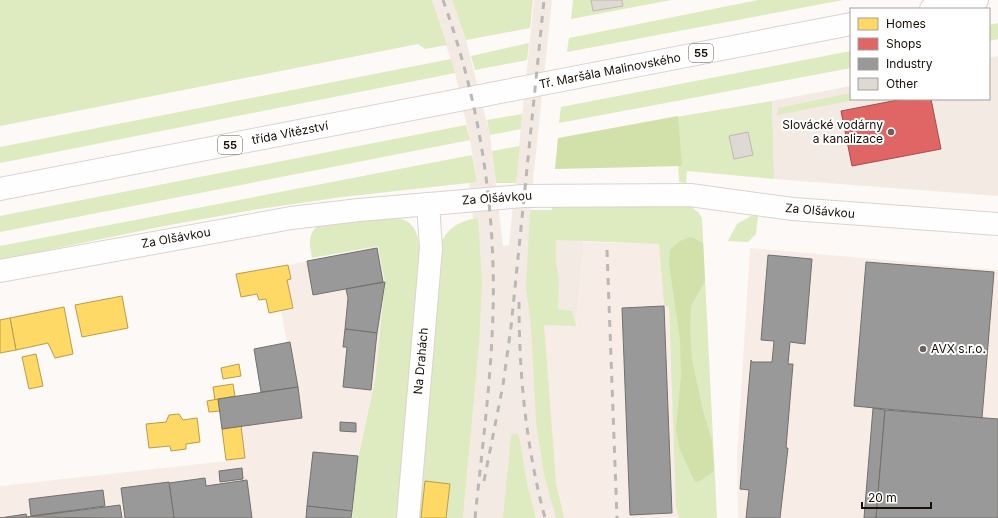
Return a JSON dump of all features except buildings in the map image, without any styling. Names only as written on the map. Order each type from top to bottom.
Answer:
[{"type":"street","points":[[936,8],[978,0]]},
{"type":"street","name":"Tř. Maršála Malinovského","points":[[510,90],[850,24]]},
{"type":"street","name":"třída Vítězství","points":[[0,189],[510,90]]},
{"type":"street","name":"Za Olšávkou","points":[[0,271],[291,218],[524,196],[690,195],[793,209],[998,224]]},
{"type":"street","name":"Na Drahách","points":[[408,518],[431,248],[428,204]]},
{"type":"shaded area","points":[[432,0],[452,0],[466,40],[490,135],[503,246],[509,245],[534,0],[552,0],[530,210],[556,232],[584,242],[576,326],[553,509],[530,514],[530,518],[463,518],[479,345],[478,218],[473,219],[469,182],[477,182],[470,140],[455,73]]},
{"type":"shaded area","points":[[998,56],[998,196],[774,179],[772,101],[850,86],[850,100],[990,100],[990,58]]},
{"type":"shaded area","points":[[584,242],[659,244],[664,306],[669,306],[692,518],[530,518],[530,514],[553,509],[556,483],[544,325],[576,326]]},
{"type":"shaded area","points":[[378,246],[385,282],[375,380],[358,456],[313,452],[307,518],[0,518],[0,486],[226,461],[218,399],[298,387],[290,343],[287,343],[281,310],[293,308],[287,280],[291,279],[288,265]]},
{"type":"shaded area","points":[[750,248],[998,270],[998,518],[738,518],[737,458]]},
{"type":"green space","points":[[0,0],[432,0],[447,45],[425,49],[418,44],[0,126]]},
{"type":"green space","points":[[452,0],[533,0],[530,28],[466,40]]},
{"type":"green space","points":[[573,0],[591,0],[593,11],[623,6],[622,0],[671,0],[571,19]]},
{"type":"green space","points":[[758,0],[843,0],[567,52],[569,38]]},
{"type":"green space","points":[[998,23],[998,39],[990,41],[990,25]]},
{"type":"green space","points":[[529,43],[527,60],[475,70],[471,56]]},
{"type":"green space","points":[[850,51],[850,68],[559,123],[561,107]]},
{"type":"green space","points":[[451,59],[455,73],[0,163],[0,147]]},
{"type":"green space","points":[[850,93],[850,100],[854,100],[777,115],[778,108]]},
{"type":"green space","points":[[772,101],[774,179],[687,171],[686,183],[679,182],[676,117]]},
{"type":"green space","points":[[522,114],[521,129],[490,135],[487,120]]},
{"type":"green space","points":[[678,116],[682,166],[555,169],[558,138]]},
{"type":"green space","points":[[466,125],[470,140],[0,232],[0,216]]},
{"type":"green space","points":[[520,146],[516,183],[496,183],[492,151]]},
{"type":"green space","points":[[472,155],[477,182],[342,197],[253,210],[164,226],[0,260],[0,246]]},
{"type":"green space","points":[[552,206],[690,206],[698,212],[702,218],[717,518],[679,518],[676,507],[669,306],[664,306],[659,244],[556,240],[556,264],[559,278],[558,309],[572,311],[576,326],[544,325],[556,483],[564,518],[556,518],[544,474],[536,422],[531,326],[526,287],[530,210],[552,210]]},
{"type":"green space","points":[[751,216],[758,216],[756,234],[748,242],[728,241],[737,224]]},
{"type":"green space","points":[[395,218],[404,220],[414,229],[419,243],[420,259],[399,518],[352,518],[358,458],[375,380],[385,282],[378,246],[312,258],[310,239],[313,231],[321,225]]},
{"type":"green space","points":[[478,218],[482,283],[479,345],[463,518],[419,518],[441,244],[443,238],[455,226]]},
{"type":"green space","points":[[691,237],[703,243],[705,281],[691,306],[690,329],[692,360],[703,411],[712,441],[714,471],[700,481],[695,482],[680,450],[676,430],[681,375],[680,340],[669,263],[670,250],[680,241]]},
{"type":"green space","points":[[513,434],[517,434],[519,436],[527,484],[536,518],[503,518],[511,436]]},
{"type":"railway","points":[[443,0],[456,38],[475,115],[483,154],[492,233],[492,339],[486,416],[475,518]]},
{"type":"railway","points":[[484,481],[503,385],[511,327],[544,0]]},
{"type":"railway","points":[[607,250],[617,518]]},
{"type":"railway","points":[[519,302],[520,357],[528,438],[538,491],[545,518]]},
{"type":"place","name":"Slovácké vodárny a kanalizace","points":[[891,132]]},
{"type":"place","name":"AVX s.r.o.","points":[[923,349]]}]
